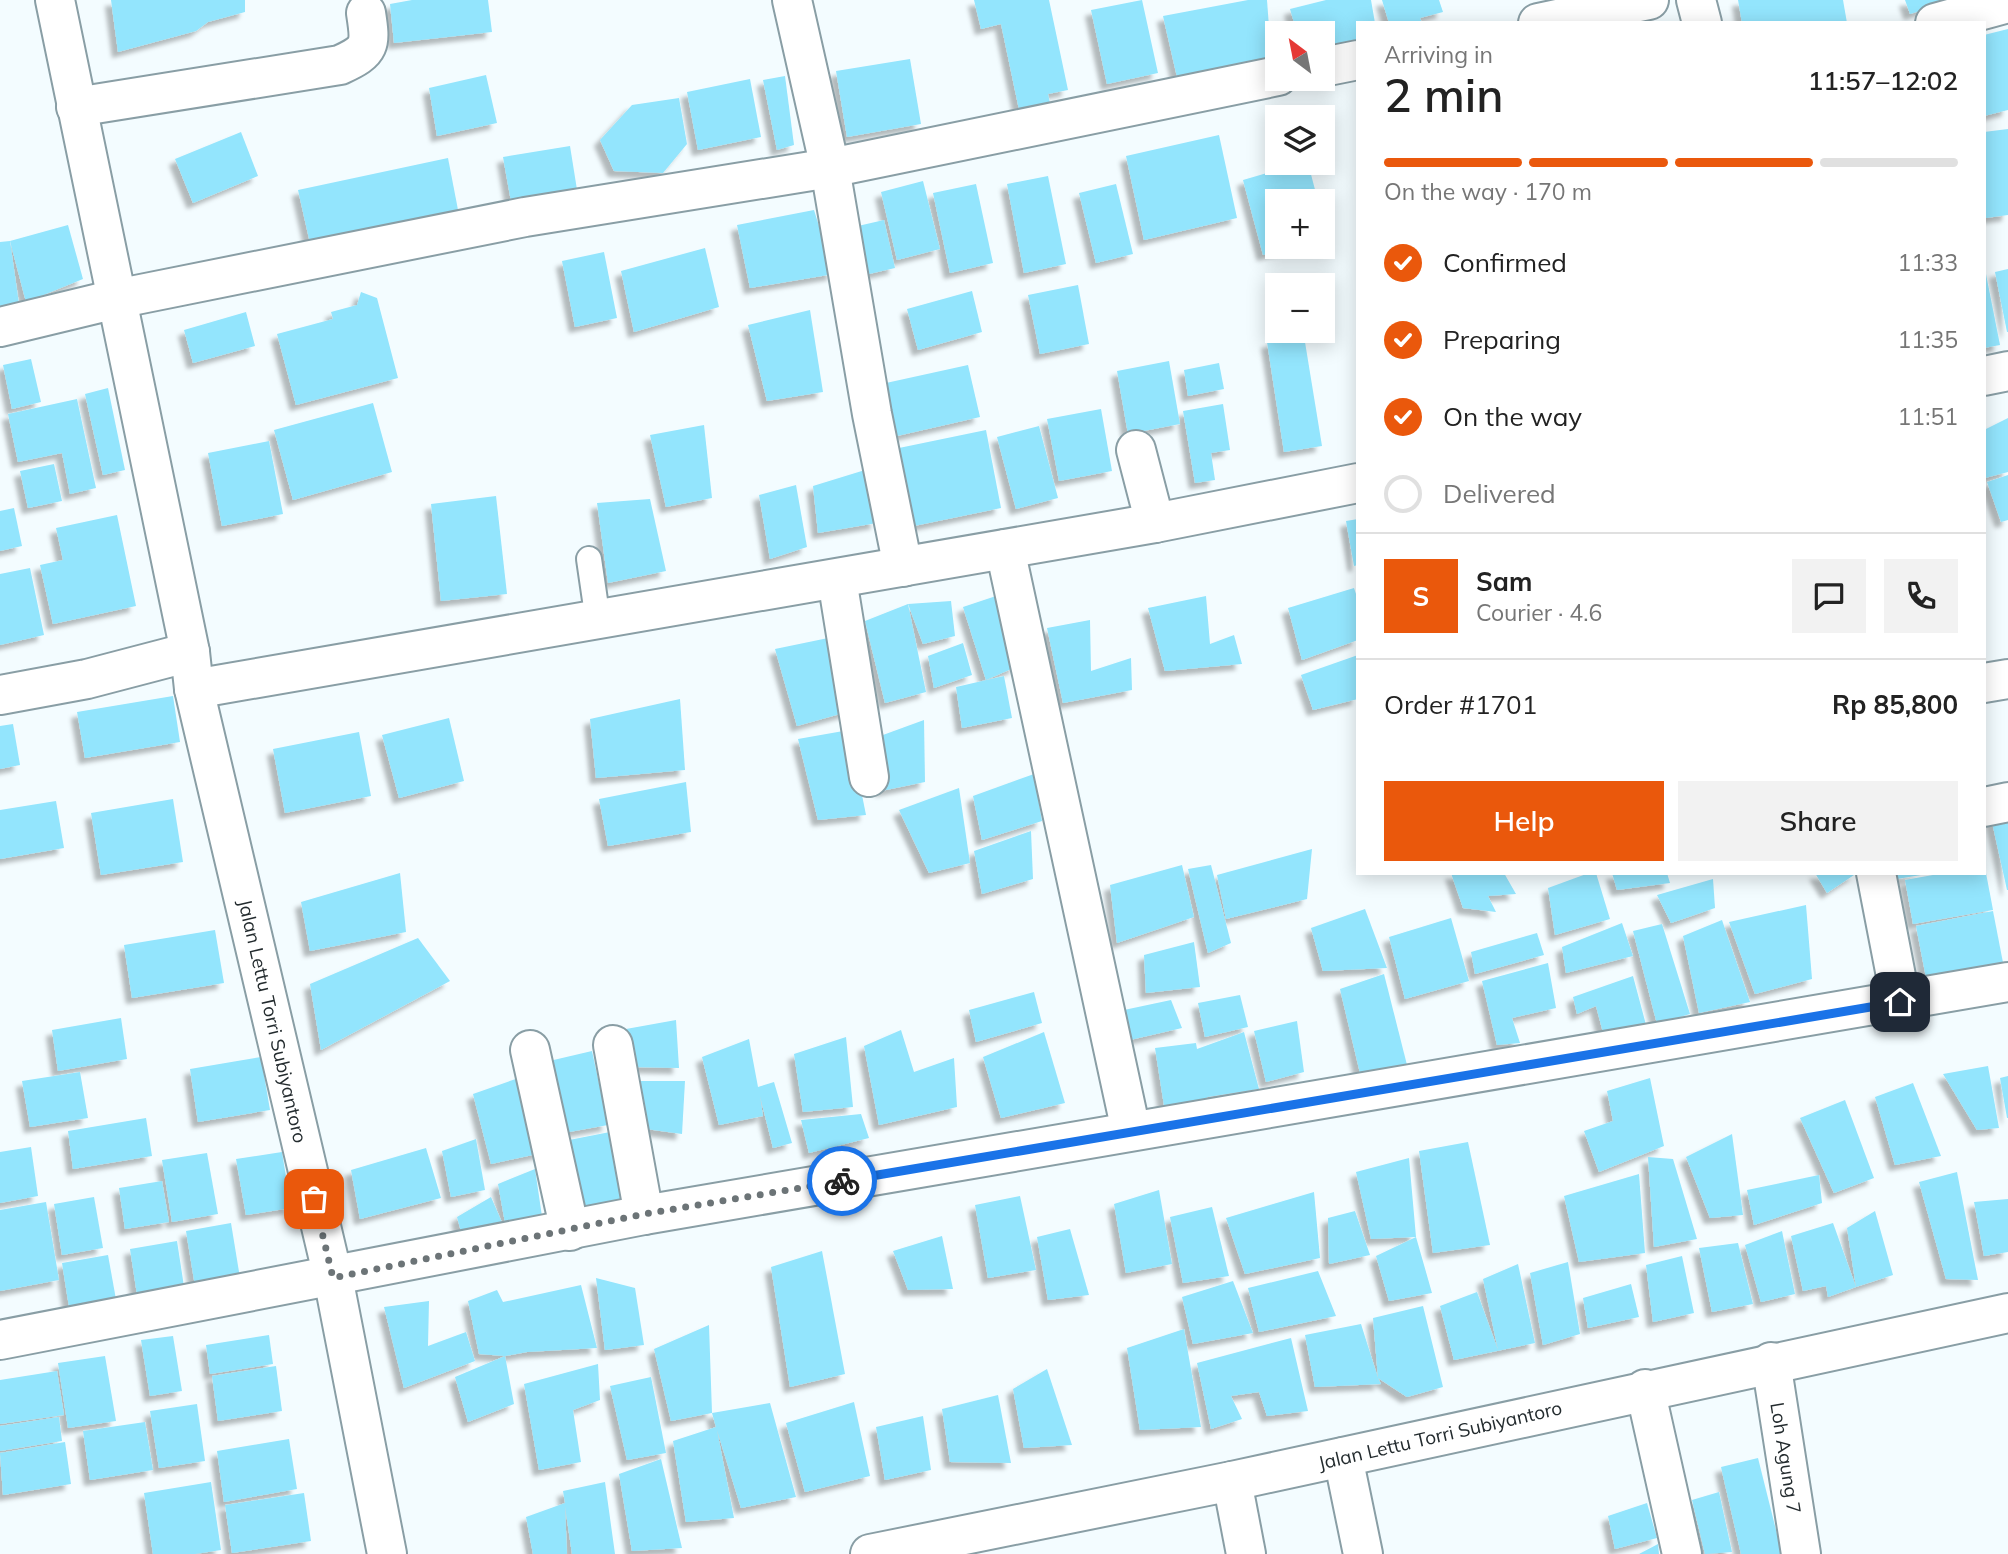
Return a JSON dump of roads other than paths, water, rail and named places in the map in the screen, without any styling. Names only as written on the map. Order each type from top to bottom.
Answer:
[{"type":"street","name":"Jalan Lettu Torri Subiyantoro","points":[[55,0],[192,671],[333,1278],[387,1554]]},
{"type":"street","points":[[792,0],[830,168],[872,414],[903,567]]},
{"type":"street","points":[[1548,21],[1649,0]]},
{"type":"street","points":[[1696,0],[1701,21]]},
{"type":"street","points":[[1943,21],[2008,3]]},
{"type":"street","points":[[76,107],[340,65],[359,57],[366,49],[370,38],[366,13]]},
{"type":"street","points":[[1335,65],[1356,60]]},
{"type":"street","points":[[0,327],[116,299],[524,217],[830,168],[1265,79]]},
{"type":"street","points":[[1986,376],[2008,371]]},
{"type":"street","points":[[1136,450],[1156,523]]},
{"type":"street","points":[[0,695],[87,679],[192,671],[598,621],[1156,523],[1356,483]]},
{"type":"street","points":[[1005,549],[1131,1131]]},
{"type":"street","points":[[837,579],[869,777]]},
{"type":"street","points":[[1986,683],[2008,679]]},
{"type":"street","points":[[1986,807],[2008,803]]},
{"type":"street","points":[[1876,875],[1900,1002]]},
{"type":"street","points":[[0,1340],[333,1278],[644,1214],[2008,982]]},
{"type":"street","points":[[613,1045],[644,1214]]},
{"type":"street","points":[[530,1050],[570,1231]]},
{"type":"street","name":"Jalan Lettu Torri Subiyantoro","points":[[870,1554],[981,1544],[1232,1481],[1645,1389],[2008,1313]]},
{"type":"street","name":"Loh Agung 7","points":[[1771,1362],[1801,1554]]},
{"type":"street","points":[[1645,1389],[1682,1554]]},
{"type":"street","points":[[1343,1457],[1363,1554]]},
{"type":"street","points":[[1232,1481],[1246,1554]]},
{"type":"lane","points":[[589,559],[598,621]]}]
